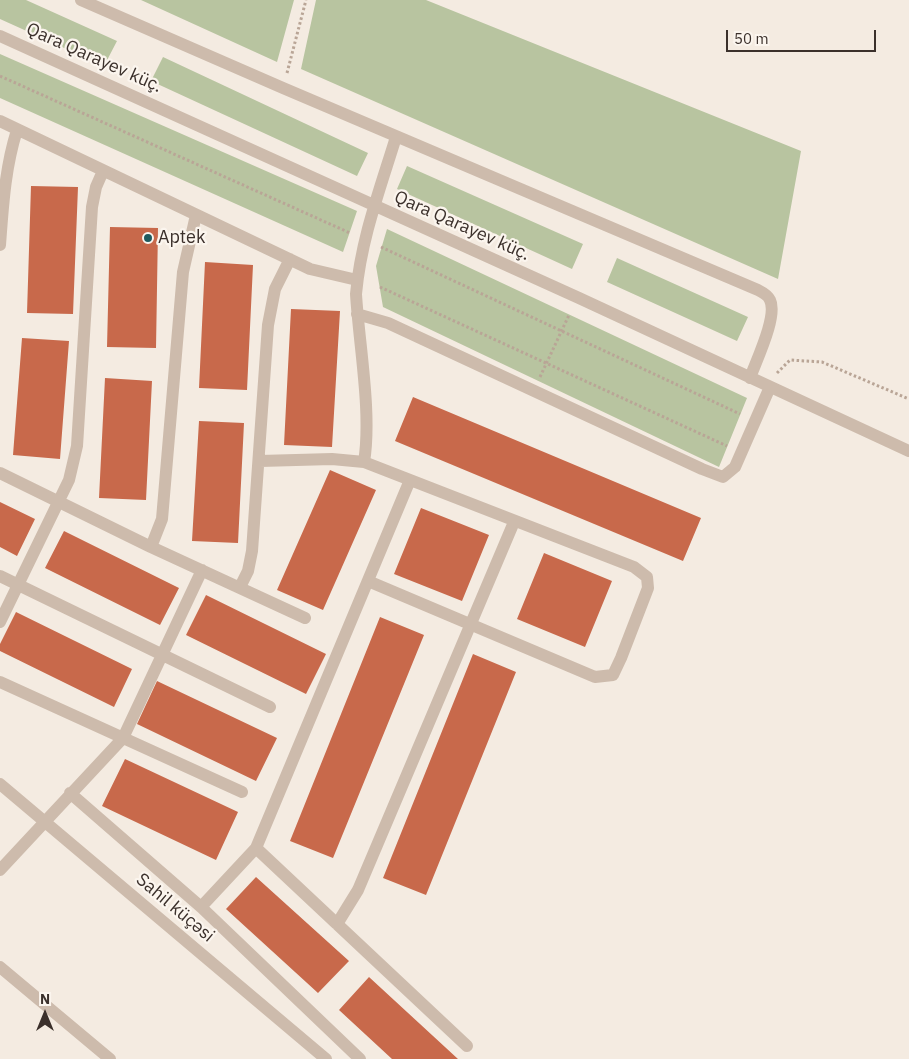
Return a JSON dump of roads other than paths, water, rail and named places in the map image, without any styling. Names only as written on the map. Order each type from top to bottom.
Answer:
[{"type":"street","points":[[81,0],[102,4],[283,88],[758,290],[769,298],[772,307],[771,318],[750,378]]},
{"type":"street","name":"Qara Qarayev küç.","points":[[0,36],[375,205],[909,451]]},
{"type":"street","points":[[0,121],[290,260],[310,268],[357,280]]},
{"type":"street","points":[[0,245],[5,179],[9,155],[17,130]]},
{"type":"street","points":[[364,462],[367,444],[357,314],[357,280],[364,237],[396,137]]},
{"type":"street","points":[[0,622],[69,480],[77,446],[92,207],[96,187],[103,171]]},
{"type":"street","points":[[151,547],[162,519],[183,272],[196,215]]},
{"type":"street","points":[[240,586],[248,572],[252,551],[260,461],[268,325],[275,289],[290,260]]},
{"type":"street","points":[[357,314],[388,323],[702,469],[723,477],[735,467],[770,387]]},
{"type":"street","points":[[260,461],[332,459],[364,462],[634,568],[647,576],[648,588],[622,658],[612,675],[596,677],[368,580]]},
{"type":"street","points":[[0,473],[151,547],[240,586],[305,618]]},
{"type":"street","points":[[201,907],[256,848],[410,480]]},
{"type":"street","points":[[337,924],[358,890],[514,522]]},
{"type":"street","points":[[0,870],[122,738],[202,570]]},
{"type":"street","points":[[0,576],[270,707]]},
{"type":"street","points":[[0,682],[242,792]]},
{"type":"street","name":"Sahil küçəsi","points":[[0,784],[326,1059]]},
{"type":"street","points":[[70,793],[201,907],[360,1059]]},
{"type":"street","points":[[256,848],[467,1046]]},
{"type":"street","points":[[0,967],[110,1059]]},
{"type":"place","name":"Aptek","points":[[148,238]]}]
